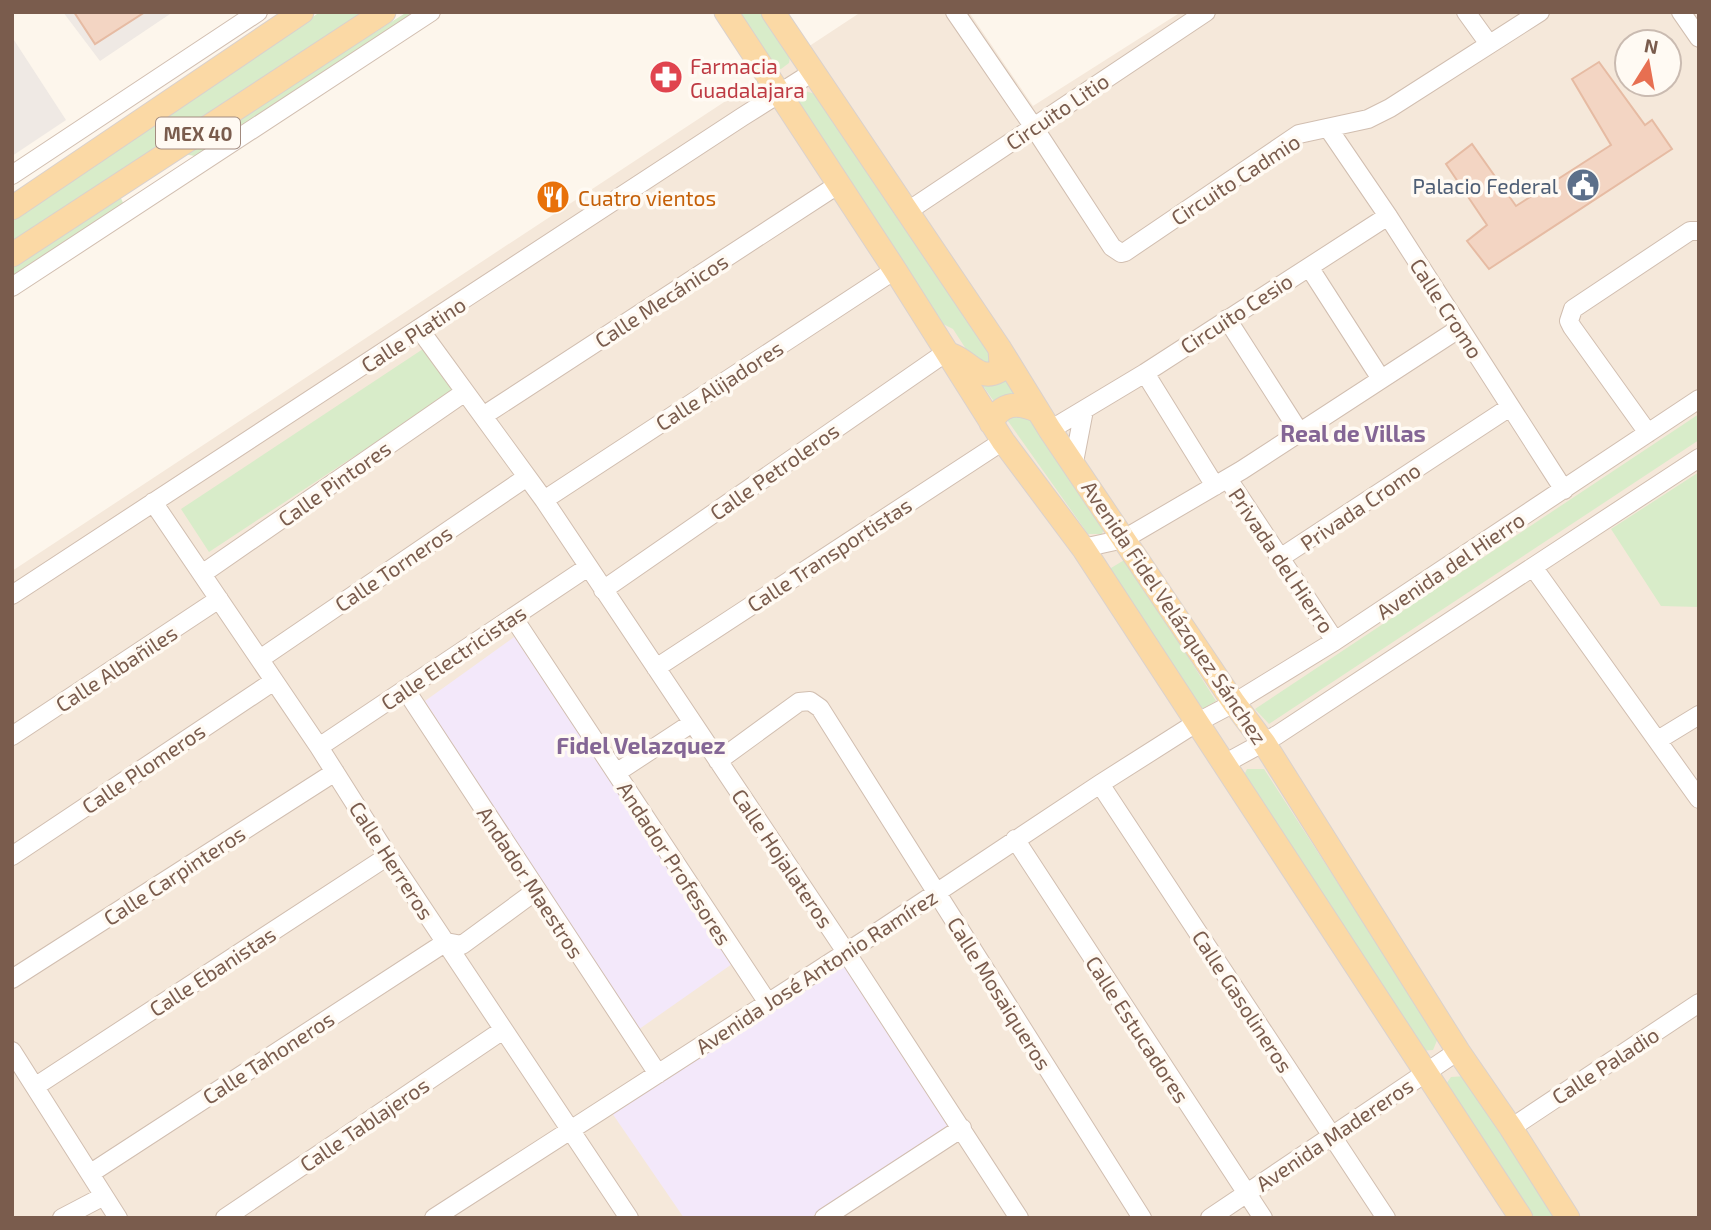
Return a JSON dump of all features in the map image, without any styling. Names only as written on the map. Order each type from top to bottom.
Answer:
[{"type":"main road","name":"MEX 40","points":[[12,208],[302,12]]},
{"type":"main road","name":"MEX 40","points":[[12,255],[384,12]]},
{"type":"main road","name":"Avenida Fidel Velázquez Sánchez","points":[[726,12],[895,270],[997,432],[1083,548],[1521,1218]]},
{"type":"main road","name":"Avenida Fidel Velázquez Sánchez","points":[[773,12],[1234,704],[1264,743],[1458,1052],[1511,1128],[1568,1218]]},
{"type":"main road","points":[[946,352],[986,375],[999,371],[1000,349]]},
{"type":"main road","points":[[997,432],[998,411],[1010,405],[1025,405],[1044,421]]},
{"type":"street","points":[[12,175],[258,12]]},
{"type":"street","points":[[12,287],[431,12]]},
{"type":"street","points":[[956,12],[1033,126]]},
{"type":"street","name":"Circuito Litio","points":[[908,211],[1206,12]]},
{"type":"street","points":[[1466,12],[1489,44]]},
{"type":"street","name":"Circuito Cadmio","points":[[1033,126],[1112,247],[1117,252],[1125,252],[1299,134],[1368,119],[1390,108],[1540,12]]},
{"type":"street","points":[[1681,12],[1699,38]]},
{"type":"street","name":"Calle Platino","points":[[12,595],[813,72]]},
{"type":"street","name":"Calle Cromo","points":[[1328,128],[1388,216],[1564,490]]},
{"type":"street","points":[[148,166],[163,188]]},
{"type":"street","name":"Calle Mecánicos","points":[[483,416],[839,184]]},
{"type":"street","name":"Circuito Cesio","points":[[1044,421],[1084,410],[1388,216]]},
{"type":"street","points":[[1648,433],[1572,327],[1570,315],[1573,309],[1690,231],[1699,231]]},
{"type":"street","points":[[1309,267],[1381,379]]},
{"type":"street","name":"Calle Alijadores","points":[[544,500],[895,270]]},
{"type":"street","points":[[1227,319],[1300,433]]},
{"type":"street","points":[[1083,548],[1124,539],[1300,433],[1460,328]]},
{"type":"street","name":"Calle Hojalateros","points":[[420,330],[544,500],[846,953],[1018,1218]]},
{"type":"street","name":"Calle Petroleros","points":[[603,590],[946,352]]},
{"type":"street","name":"Privada del Hierro","points":[[1145,373],[1221,482],[1280,558],[1335,641]]},
{"type":"street","name":"Calle Pintores","points":[[202,574],[465,391]]},
{"type":"street","name":"Avenida del Hierro","points":[[1196,723],[1234,704],[1335,641],[1699,400]]},
{"type":"street","name":"Privada Cromo","points":[[1280,558],[1510,407]]},
{"type":"street","points":[[1074,462],[1084,410]]},
{"type":"street","name":"Calle Transportistas","points":[[656,668],[997,432]]},
{"type":"street","points":[[1224,764],[1264,743],[1699,458]]},
{"type":"street","name":"Calle Torneros","points":[[260,659],[527,477]]},
{"type":"street","name":"Calle Herreros","points":[[153,502],[319,747],[388,856],[629,1218]]},
{"type":"street","name":"Calle Electricistas","points":[[319,747],[588,567]]},
{"type":"street","points":[[1533,567],[1699,799]]},
{"type":"street","name":"Calle Albañiles","points":[[12,736],[219,599]]},
{"type":"street","name":"Andador Profesores","points":[[513,617],[768,1003]]},
{"type":"street","name":"Calle Plomeros","points":[[12,856],[274,681]]},
{"type":"street","name":"Andador Maestros","points":[[405,689],[657,1074]]},
{"type":"street","name":"Calle Mosaiqueros","points":[[718,761],[799,702],[810,701],[820,708],[1142,1218]]},
{"type":"street","points":[[1658,740],[1699,715]]},
{"type":"street","points":[[617,773],[692,723]]},
{"type":"street","name":"Avenida José Antonio Ramírez","points":[[435,1218],[1196,723]]},
{"type":"street","name":"Calle Carpinteros","points":[[12,979],[335,772]]},
{"type":"street","name":"Calle Gasolineros","points":[[1100,784],[1386,1218]]},
{"type":"street","name":"Calle Estucadores","points":[[1015,839],[1263,1218]]},
{"type":"street","name":"Calle Ebanistas","points":[[36,1086],[388,856]]},
{"type":"street","name":"Calle Tahoneros","points":[[90,1173],[446,942],[462,945],[537,890]]},
{"type":"street","name":"Calle Paladio","points":[[1511,1128],[1699,1003]]},
{"type":"street","name":"Calle Tablajeros","points":[[225,1218],[503,1030]]},
{"type":"street","points":[[12,1051],[118,1218]]},
{"type":"street","name":"Avenida Madereros","points":[[1210,1218],[1458,1052]]},
{"type":"street","points":[[824,1218],[961,1128]]},
{"type":"street","points":[[62,1218],[104,1196]]},
{"type":"shaded area","points":[[63,12],[173,12],[100,61]]},
{"type":"shaded area","points":[[861,12],[969,12],[1033,106],[1181,12],[1699,12],[1699,1218],[12,1218],[12,571]]},
{"type":"shaded area","points":[[12,37],[66,120],[12,156]]},
{"type":"shaded area","points":[[517,635],[732,964],[635,1032],[425,701]]},
{"type":"shaded area","points":[[844,966],[951,1125],[810,1218],[684,1218],[612,1113]]},
{"type":"green space","points":[[320,12],[368,12],[12,246],[12,218]]},
{"type":"green space","points":[[407,12],[418,12],[195,156],[183,154]]},
{"type":"green space","points":[[738,12],[766,12],[791,51],[789,63],[781,69],[774,68]]},
{"type":"green space","points":[[805,91],[819,95],[992,356],[988,369],[979,369],[953,329],[943,324],[797,103]]},
{"type":"green space","points":[[120,196],[124,205],[12,278],[12,267]]},
{"type":"green space","points":[[426,347],[455,390],[209,552],[181,509]]},
{"type":"green space","points":[[1005,375],[1106,523],[1102,534],[1088,534],[981,383]]},
{"type":"green space","points":[[1699,414],[1699,440],[1269,724],[1255,709]]},
{"type":"green space","points":[[1699,472],[1699,607],[1661,606],[1611,529]]},
{"type":"green space","points":[[1126,559],[1216,701],[1196,713],[1106,571]]},
{"type":"green space","points":[[1247,769],[1264,769],[1438,1038],[1433,1050],[1418,1051],[1242,779]]},
{"type":"green space","points":[[1466,1076],[1559,1218],[1531,1218],[1444,1087],[1451,1077]]},
{"type":"building","points":[[74,12],[145,12],[95,44]]},
{"type":"building","name":"Palacio Federal","points":[[1599,62],[1613,81],[1613,98],[1625,98],[1645,125],[1652,120],[1672,149],[1489,269],[1467,241],[1487,225],[1446,164],[1472,144],[1516,206],[1611,145],[1572,79]]},
{"type":"place","name":"Farmacia Guadalajara","points":[[666,77]]},
{"type":"place","name":"Palacio Federal","points":[[1583,185]]},
{"type":"place","name":"Cuatro vientos","points":[[553,197]]},
{"type":"district","name":"Real de Villas","points":[[1353,433]]},
{"type":"district","name":"Fidel Velazquez","points":[[641,745]]}]
